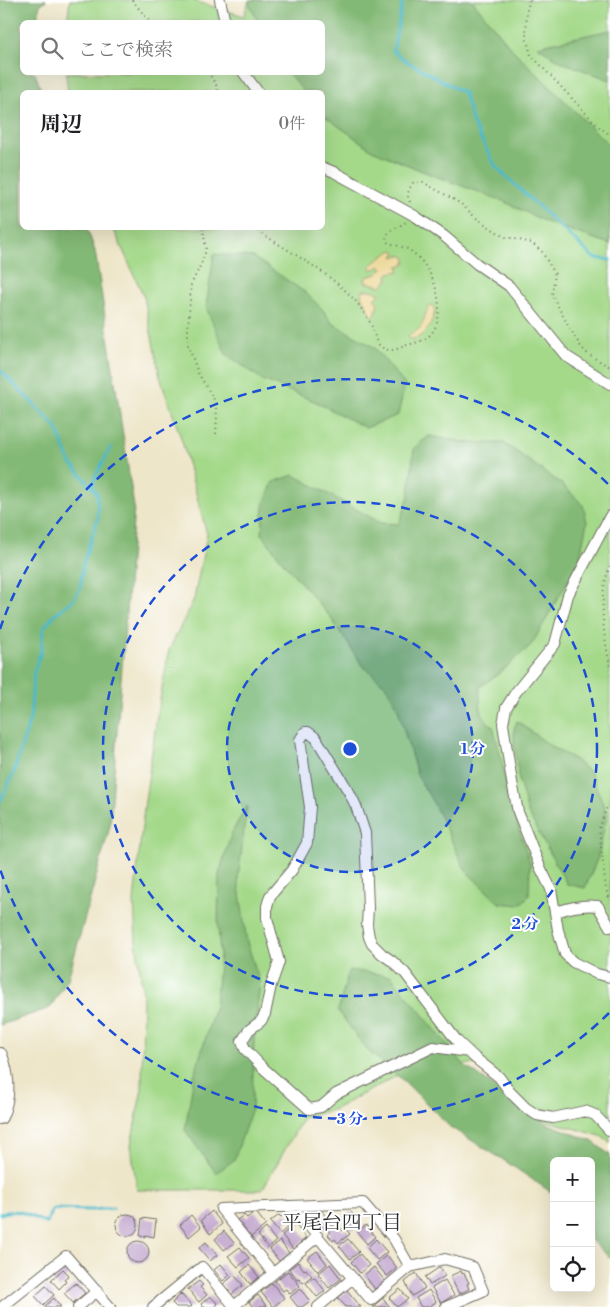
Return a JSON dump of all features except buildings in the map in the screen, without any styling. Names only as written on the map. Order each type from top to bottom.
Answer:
[{"type":"main road","points":[[0,1055],[7,1087],[4,1108],[0,1117]]},
{"type":"street","points":[[220,0],[224,20]]},
{"type":"street","points":[[245,75],[256,90]]},
{"type":"street","points":[[325,168],[412,215],[444,236],[477,264],[509,286],[566,356],[610,384]]},
{"type":"street","points":[[610,516],[568,595],[555,644],[516,692],[506,708],[503,724],[518,812],[551,889],[558,930],[565,954],[573,962],[597,974],[610,977]]},
{"type":"street","points":[[468,1052],[433,1047],[336,1094],[321,1107],[309,1109],[280,1084],[245,1049],[242,1040],[265,1014],[279,962],[267,918],[266,906],[270,896],[292,870],[307,844],[310,807],[300,740],[305,732],[316,738],[335,767],[356,806],[365,832],[369,937],[382,954],[404,973],[443,1025],[468,1052],[500,1077],[510,1092],[526,1108],[537,1115],[553,1118],[585,1111],[595,1115],[610,1131]]},
{"type":"street","points":[[556,912],[575,906],[598,906],[610,927]]},
{"type":"street","points":[[274,1273],[221,1209],[362,1203],[394,1239],[410,1267]]},
{"type":"street","points":[[292,1206],[372,1300],[410,1267],[445,1259],[473,1267],[483,1291],[446,1307]]},
{"type":"street","points":[[153,1307],[202,1267],[233,1307],[317,1237]]},
{"type":"street","points":[[2,1307],[66,1256],[110,1307]]},
{"type":"street","points":[[318,1307],[353,1278]]},
{"type":"street","points":[[78,1307],[97,1291]]},
{"type":"path","points":[[132,0],[148,20]]},
{"type":"path","points":[[530,0],[527,9],[526,37],[531,55],[598,126],[610,135]]},
{"type":"path","points":[[210,75],[217,90]]},
{"type":"path","points":[[257,230],[346,290],[367,316],[379,345],[385,349],[392,350],[422,340],[430,335],[438,316],[434,281],[428,270],[412,251],[391,244],[386,239],[386,235],[390,231],[409,220],[415,210],[408,195],[410,188],[413,183],[423,182],[460,203],[475,217],[506,237],[532,243],[542,252],[555,274],[552,295],[581,347],[589,355],[610,367]]},
{"type":"path","points":[[203,230],[206,250],[191,285],[188,345],[198,373],[215,401],[217,416],[216,434]]},
{"type":"path","points":[[610,566],[605,577],[603,593],[604,628],[610,667]]},
{"type":"path","points":[[610,805],[607,807],[599,828],[606,889],[610,901]]},
{"type":"green space","points":[[0,0],[46,0],[40,5],[36,20],[20,20],[20,75],[36,75],[41,90],[20,90],[20,230],[88,230],[95,251],[134,507],[110,826],[68,979],[50,1008],[0,1025]]},
{"type":"green space","points":[[70,0],[191,0],[244,16],[249,0],[610,0],[610,1143],[601,1136],[527,1115],[501,1086],[477,1064],[413,1067],[335,1109],[303,1118],[262,1190],[137,1190],[131,1145],[142,1088],[143,994],[136,941],[134,901],[144,808],[157,716],[169,650],[194,599],[207,534],[182,441],[160,377],[144,297],[114,230],[325,230],[325,90],[68,90],[66,75],[325,75],[325,20],[67,20]]},
{"type":"green space","points":[[250,0],[472,0],[511,48],[610,146],[610,244],[548,223],[503,201],[432,175],[372,150],[325,116],[325,90],[302,90],[290,75],[325,75],[325,20],[257,20],[249,3]]},
{"type":"green space","points":[[610,30],[610,80],[562,62],[537,46]]},
{"type":"green space","points":[[214,254],[253,257],[306,293],[323,310],[332,323],[374,347],[405,385],[398,415],[366,428],[314,401],[263,380],[226,354],[206,307]]},
{"type":"green space","points":[[429,436],[471,443],[504,443],[563,485],[583,505],[587,522],[579,561],[532,644],[502,671],[480,687],[482,713],[493,726],[508,797],[530,863],[529,896],[519,905],[499,903],[466,871],[434,804],[417,775],[398,709],[386,686],[362,665],[331,618],[262,534],[264,504],[273,482],[294,475],[381,523],[399,524],[409,496],[414,448]]},
{"type":"green space","points":[[517,721],[552,747],[576,760],[591,774],[607,814],[598,857],[585,888],[567,884],[528,813],[519,781],[514,742],[514,729]]},
{"type":"green space","points":[[247,806],[238,879],[247,942],[260,983],[254,1040],[252,1108],[234,1160],[216,1173],[185,1130],[194,1076],[215,1007],[220,955],[218,926],[219,874],[232,832]]},
{"type":"green space","points":[[349,970],[391,976],[465,1066],[546,1123],[592,1141],[610,1155],[610,1258],[595,1244],[595,1157],[550,1157],[550,1191],[450,1127],[405,1082],[367,1050],[338,1011]]},
{"type":"sand","points":[[392,250],[396,252],[393,257],[400,255],[405,257],[404,265],[398,266],[400,271],[389,273],[387,276],[388,280],[381,286],[365,282],[366,277],[377,274],[383,268],[381,266],[372,270],[371,265]]},
{"type":"sand","points":[[363,290],[372,290],[379,293],[379,296],[374,299],[378,303],[375,315],[372,316],[370,314],[361,297]]},
{"type":"sand","points":[[432,305],[435,310],[427,330],[424,334],[410,339],[408,337],[416,332],[422,324],[426,312]]},
{"type":"waterway","points":[[403,0],[393,51],[408,62],[464,93],[473,124],[496,167],[594,258],[610,260]]},
{"type":"waterway","points":[[0,370],[56,427],[70,462],[97,493],[98,518],[83,564],[80,589],[73,600],[55,614],[43,629],[41,651],[34,672],[30,719],[14,772],[0,802]]},
{"type":"waterway","points":[[93,486],[95,477],[111,447]]},
{"type":"waterway","points":[[0,1214],[13,1211],[46,1223],[53,1209],[91,1210],[113,1208]]},
{"type":"district","name":"平尾台四丁目","points":[[342,1223]]}]
